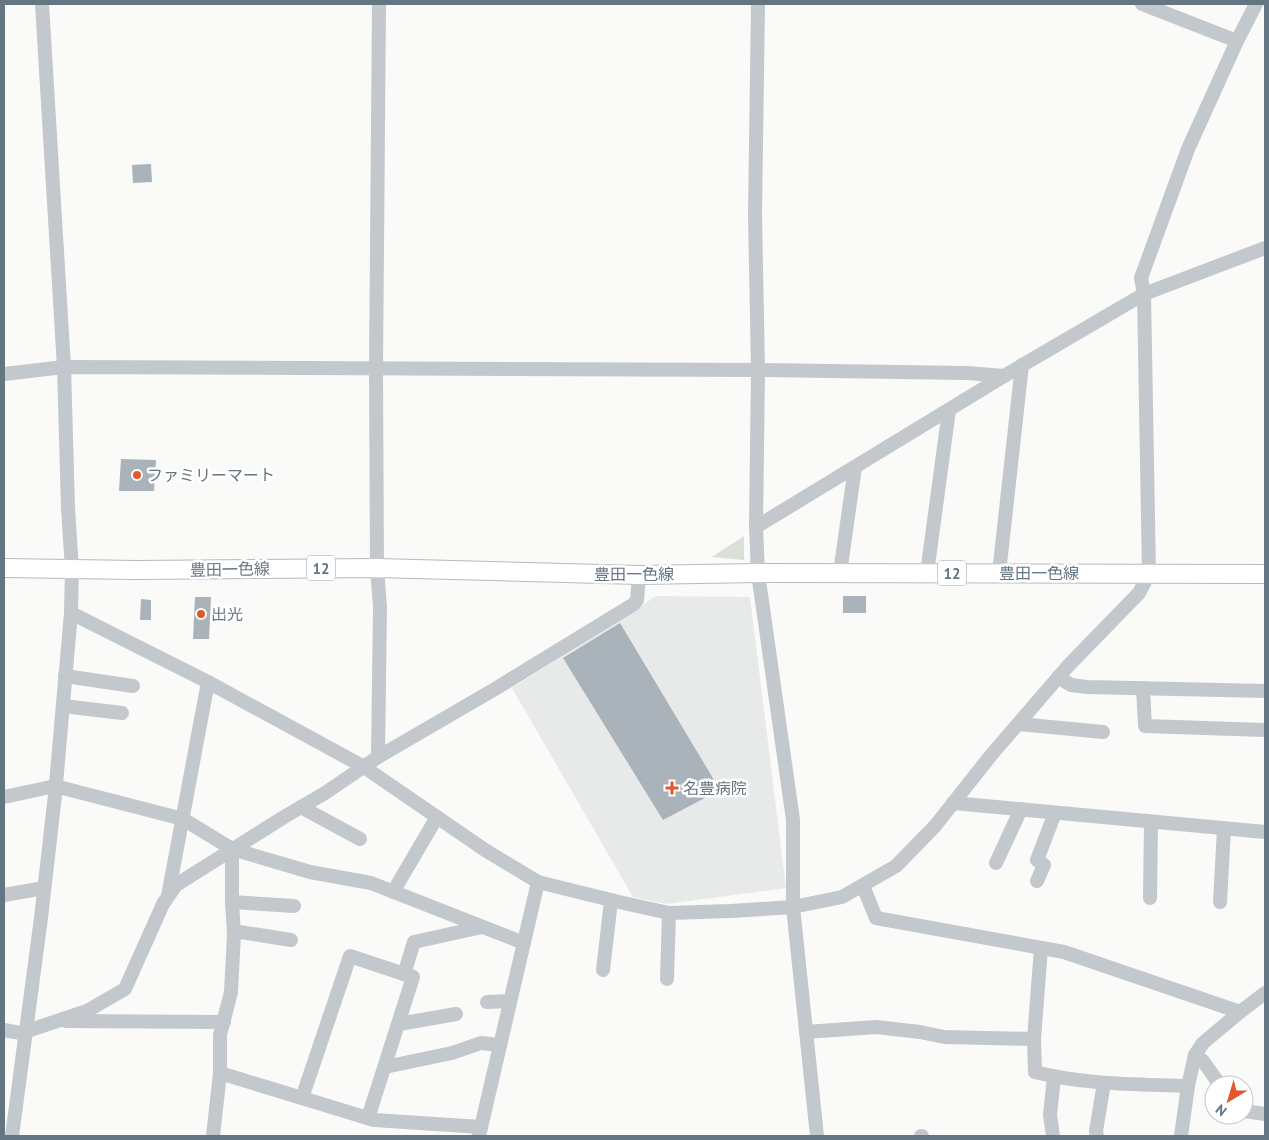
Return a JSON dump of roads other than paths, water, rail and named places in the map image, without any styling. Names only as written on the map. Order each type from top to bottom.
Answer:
[{"type":"main road","name":"豊田一色線","points":[[4,568],[138,570],[377,568],[639,575],[758,573],[1265,574]]},
{"type":"street","points":[[12,1136],[44,888],[71,613],[72,569],[68,508],[64,367],[42,4]]},
{"type":"street","points":[[378,757],[380,607],[377,568],[376,369],[380,4]]},
{"type":"street","points":[[758,4],[756,214],[758,370],[756,527],[758,573],[793,820],[793,907],[817,1136]]},
{"type":"street","points":[[1142,4],[1237,41]]},
{"type":"street","points":[[71,613],[208,682],[364,767],[485,850],[538,882],[669,913],[793,907],[842,897],[896,866],[935,826],[1058,677],[1139,593],[1149,574],[1144,294],[1141,278],[1182,164],[1237,41],[1256,4]]},
{"type":"street","points":[[756,527],[1022,365],[1144,294],[1265,248]]},
{"type":"street","points":[[999,573],[1022,365]]},
{"type":"street","points":[[4,374],[64,367],[758,370],[967,373],[1004,376]]},
{"type":"street","points":[[927,573],[948,410]]},
{"type":"street","points":[[840,573],[855,467]]},
{"type":"street","points":[[4,1030],[26,1032],[87,1010],[125,989],[163,904],[176,885],[301,806],[325,793],[378,757],[495,689],[634,604],[637,600],[639,575]]},
{"type":"street","points":[[66,676],[133,686]]},
{"type":"street","points":[[1058,677],[1071,685],[1265,691]]},
{"type":"street","points":[[167,899],[208,682]]},
{"type":"street","points":[[1143,688],[1146,726],[1265,730]]},
{"type":"street","points":[[63,706],[122,713]]},
{"type":"street","points":[[1019,724],[1103,732]]},
{"type":"street","points":[[4,796],[55,786],[183,819],[232,849],[310,872],[371,883],[524,943]]},
{"type":"street","points":[[953,803],[1265,832]]},
{"type":"street","points":[[301,806],[360,839]]},
{"type":"street","points":[[996,863],[1021,809]]},
{"type":"street","points":[[1037,881],[1044,866],[1037,860],[1055,812]]},
{"type":"street","points":[[393,892],[437,817]]},
{"type":"street","points":[[1150,898],[1151,822]]},
{"type":"street","points":[[1220,902],[1224,828]]},
{"type":"street","points":[[213,1136],[220,1073],[220,1034],[232,992],[234,931],[232,849]]},
{"type":"street","points":[[220,1073],[368,1118],[480,1132],[538,882]]},
{"type":"street","points":[[862,886],[876,918],[1064,952],[1240,1012]]},
{"type":"street","points":[[4,894],[44,888]]},
{"type":"street","points":[[603,970],[611,900]]},
{"type":"street","points":[[232,902],[294,906]]},
{"type":"street","points":[[666,980],[669,913]]},
{"type":"street","points":[[404,974],[414,942],[482,927]]},
{"type":"street","points":[[234,931],[290,940]]},
{"type":"street","points":[[1041,948],[1034,1039],[1035,1072],[1054,1077],[1104,1083],[1188,1086]]},
{"type":"street","points":[[302,1098],[350,956],[413,977],[368,1118]]},
{"type":"street","points":[[1181,1136],[1188,1086],[1195,1055],[1203,1043],[1264,995]]},
{"type":"street","points":[[487,1002],[510,1001]]},
{"type":"street","points":[[398,1024],[456,1014]]},
{"type":"street","points":[[56,1021],[224,1022]]},
{"type":"street","points":[[806,1032],[876,1027],[944,1036],[1034,1039]]},
{"type":"street","points":[[385,1067],[452,1053],[480,1043],[500,1045]]},
{"type":"street","points":[[1195,1055],[1203,1061],[1213,1075]]},
{"type":"street","points":[[1053,1136],[1050,1115],[1054,1077]]},
{"type":"street","points":[[1096,1136],[1104,1083]]},
{"type":"place","name":"ファミリーマート","points":[[137,475]]},
{"type":"place","name":"出光","points":[[201,614]]},
{"type":"place","name":"名豊病院","points":[[672,788]]}]
